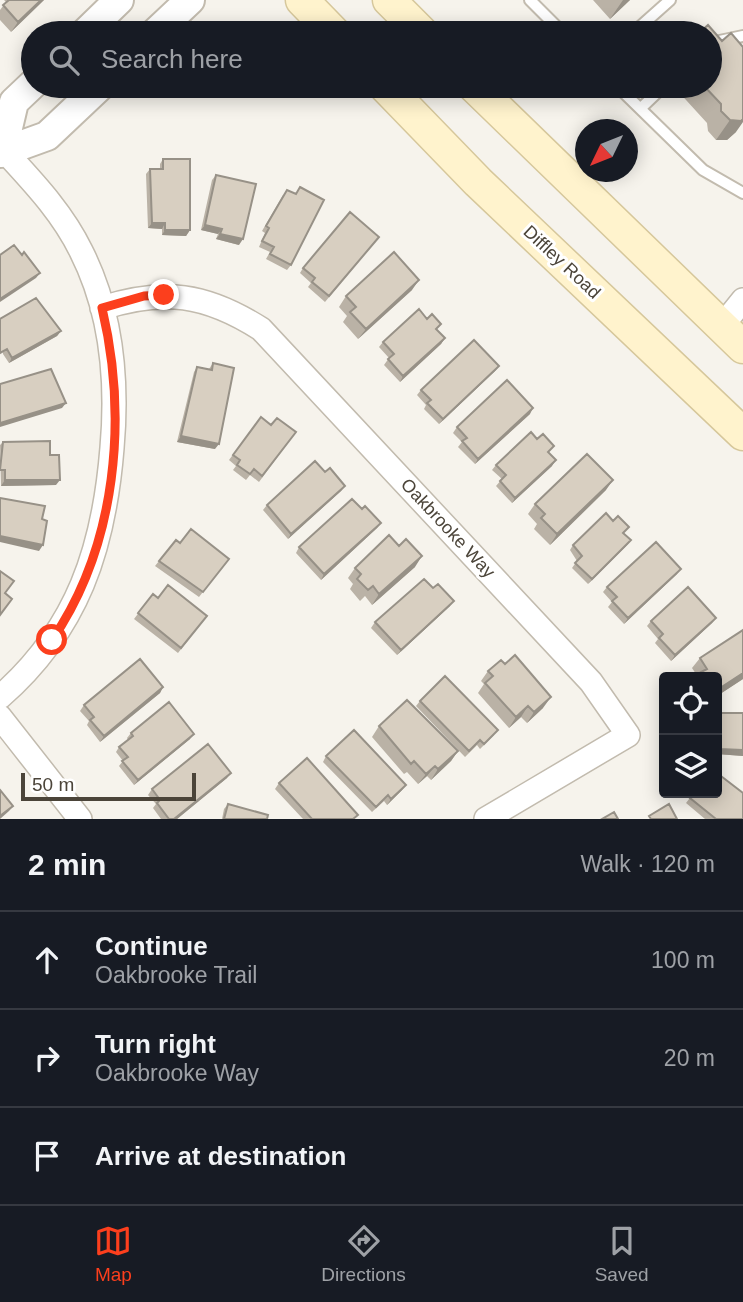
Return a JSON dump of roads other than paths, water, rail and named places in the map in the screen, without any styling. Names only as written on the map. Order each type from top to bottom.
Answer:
[{"type":"main road","points":[[302,0],[322,21]]},
{"type":"main road","points":[[389,0],[410,21]]},
{"type":"main road","name":"Diffley Road","points":[[397,98],[478,183],[743,434]]},
{"type":"main road","points":[[486,98],[733,337]]},
{"type":"street","points":[[97,21],[119,0]]},
{"type":"street","points":[[168,21],[190,0]]},
{"type":"street","points":[[1,149],[14,102],[21,95]]},
{"type":"street","points":[[1,149],[47,136],[87,98]]},
{"type":"street","points":[[0,697],[39,657],[65,621],[85,581],[99,539],[108,496],[115,390],[102,308],[83,254],[64,221],[1,149]]},
{"type":"street","name":"Oakbrooke Way","points":[[102,308],[144,296],[186,297],[225,308],[261,329],[591,682],[628,735],[486,819]]},
{"type":"street","points":[[733,337],[743,300]]},
{"type":"street","points":[[0,717],[80,819]]},
{"type":"lane","points":[[530,0],[551,21]]},
{"type":"lane","points":[[646,21],[670,0]]},
{"type":"lane","points":[[722,40],[743,36]]},
{"type":"lane","points":[[630,98],[703,170],[743,193]]},
{"type":"lane","points":[[641,108],[651,98]]}]
